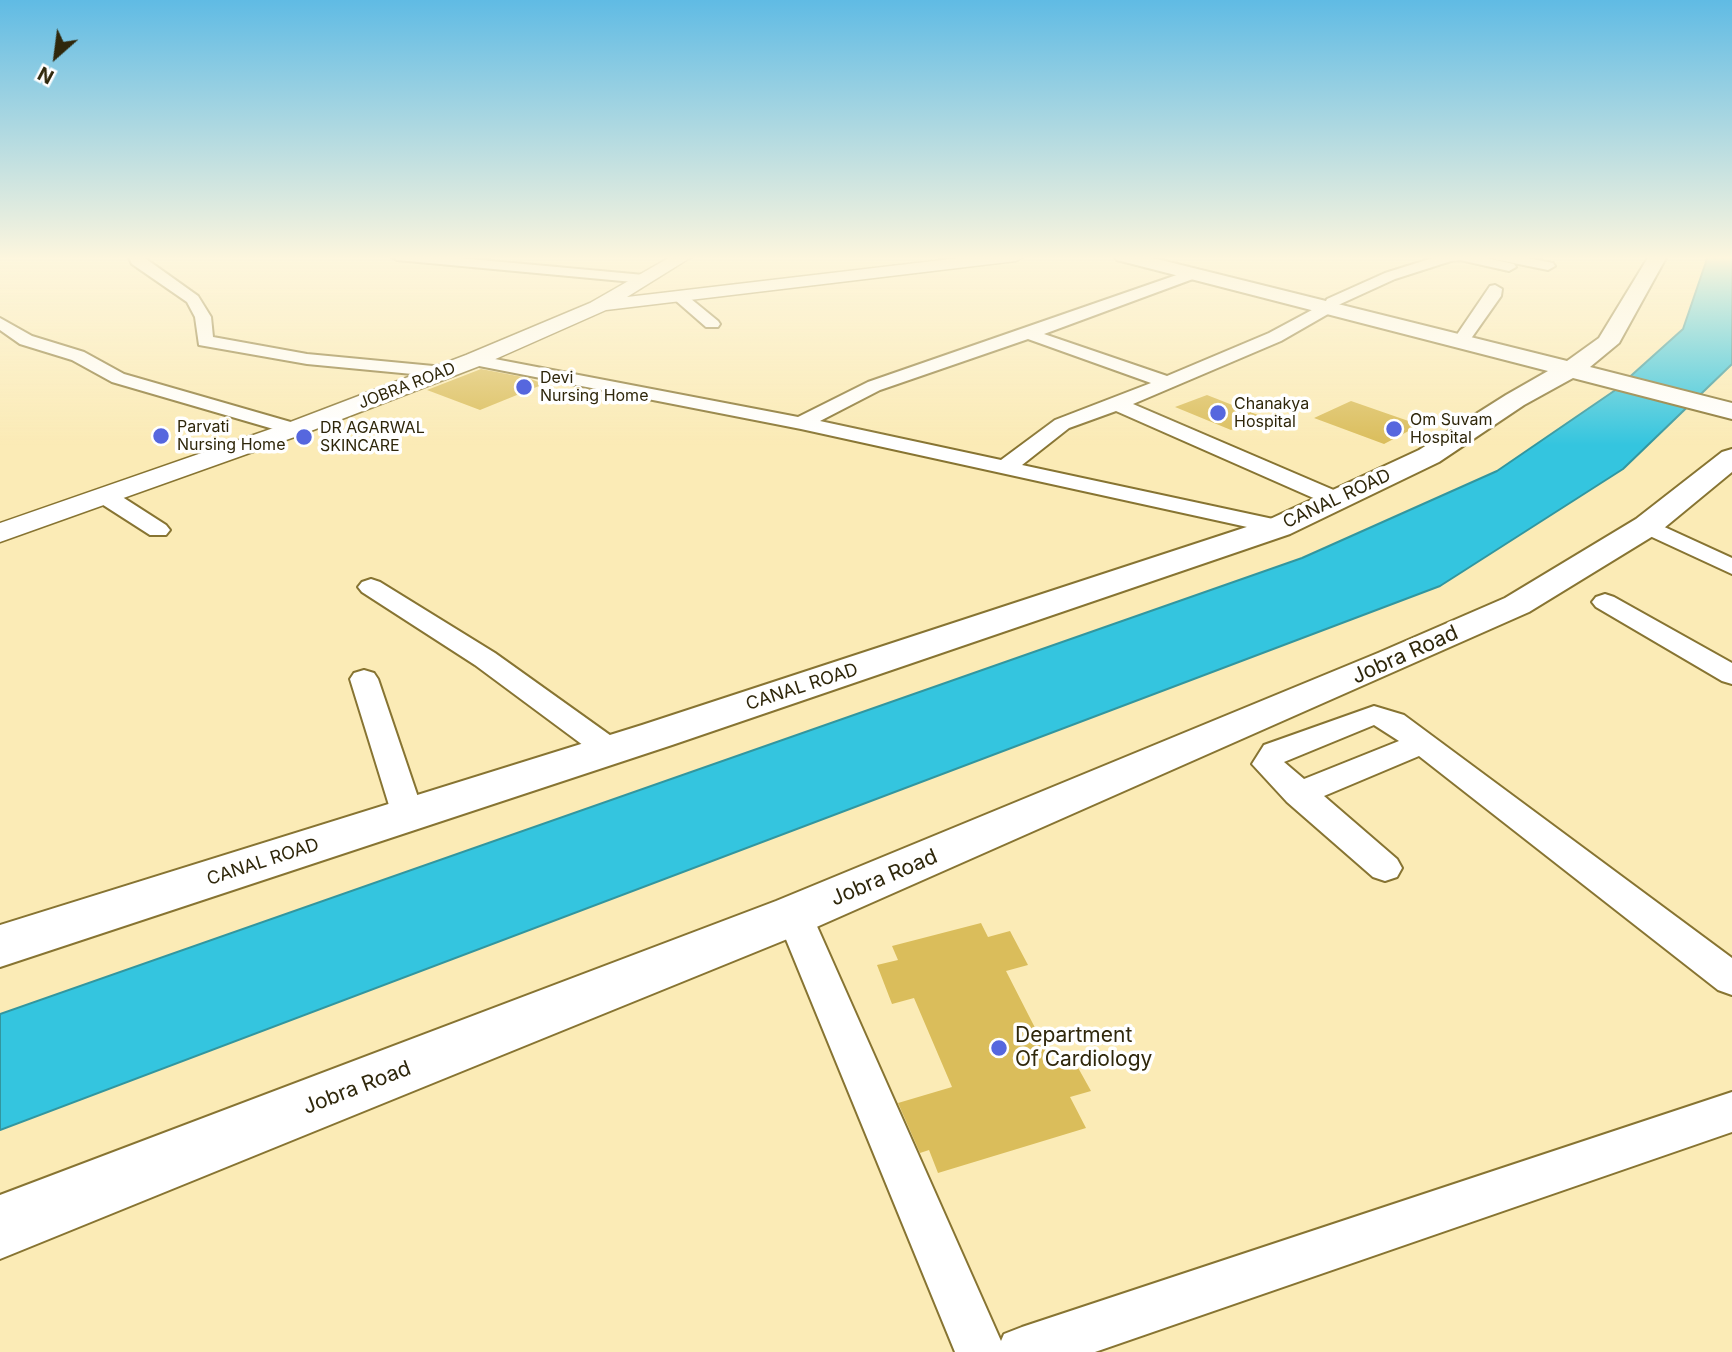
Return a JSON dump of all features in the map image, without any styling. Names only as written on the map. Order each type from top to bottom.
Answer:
[{"type":"main road","points":[[1386,319],[1732,404]]},
{"type":"main road","points":[[1391,319],[1464,336],[1732,411]]},
{"type":"main road","name":"CANAL ROAD","points":[[0,946],[610,750],[1279,527],[1429,456],[1515,400],[1581,369],[1606,343],[1623,319]]},
{"type":"main road","name":"Jobra Road","points":[[0,1227],[794,915],[1091,790],[1517,605],[1647,526],[1732,458]]},
{"type":"street","points":[[203,319],[205,341],[307,359],[444,372]]},
{"type":"street","name":"JOBRA ROAD","points":[[0,533],[294,429],[444,372],[569,319]]},
{"type":"street","points":[[706,319],[712,324]]},
{"type":"street","points":[[801,423],[874,386],[1070,319]]},
{"type":"street","points":[[1004,468],[1062,424],[1117,404],[1275,337],[1306,319]]},
{"type":"street","points":[[1464,336],[1476,319]]},
{"type":"street","points":[[0,323],[26,340],[78,356],[118,378],[294,429]]},
{"type":"street","points":[[1029,334],[1165,382]]},
{"type":"street","points":[[474,360],[801,423],[1004,468],[1163,499],[1279,527]]},
{"type":"street","points":[[1117,404],[1335,499]]},
{"type":"street","points":[[104,496],[158,530]]},
{"type":"street","points":[[1647,526],[1732,567]]},
{"type":"street","points":[[371,587],[485,659],[610,750]]},
{"type":"street","points":[[1605,602],[1732,676]]},
{"type":"street","points":[[364,679],[408,815]]},
{"type":"street","points":[[1385,868],[1267,764],[1275,752],[1374,715],[1394,722],[1732,979]]},
{"type":"street","points":[[1298,794],[1421,744]]},
{"type":"street","points":[[794,915],[980,1352]]},
{"type":"street","points":[[1022,1352],[1732,1112]]},
{"type":"water","points":[[1686,319],[1732,319],[1732,364],[1623,469],[1440,586],[0,1130],[0,1014],[1302,558],[1497,471],[1614,391],[1683,329]]},
{"type":"building","points":[[481,369],[528,378],[544,384],[480,410],[427,390]]},
{"type":"building","points":[[1207,395],[1263,417],[1231,430],[1175,407]]},
{"type":"building","points":[[1351,401],[1420,425],[1384,444],[1314,418]]},
{"type":"building","points":[[981,923],[988,937],[1010,931],[1028,965],[1006,971],[1052,1061],[1071,1055],[1091,1091],[1070,1097],[1086,1128],[938,1173],[929,1150],[920,1153],[898,1103],[952,1087],[914,998],[892,1004],[877,965],[898,960],[892,946]]},
{"type":"place","name":"Devi Nursing Home","points":[[524,387]]},
{"type":"place","name":"Chanakya Hospital","points":[[1218,413]]},
{"type":"place","name":"Om Suvam Hospital","points":[[1394,429]]},
{"type":"place","name":"Parvati Nursing Home","points":[[161,436]]},
{"type":"place","name":"DR AGARWAL SKINCARE","points":[[304,437]]},
{"type":"place","name":"Department Of Cardiology","points":[[999,1048]]}]
